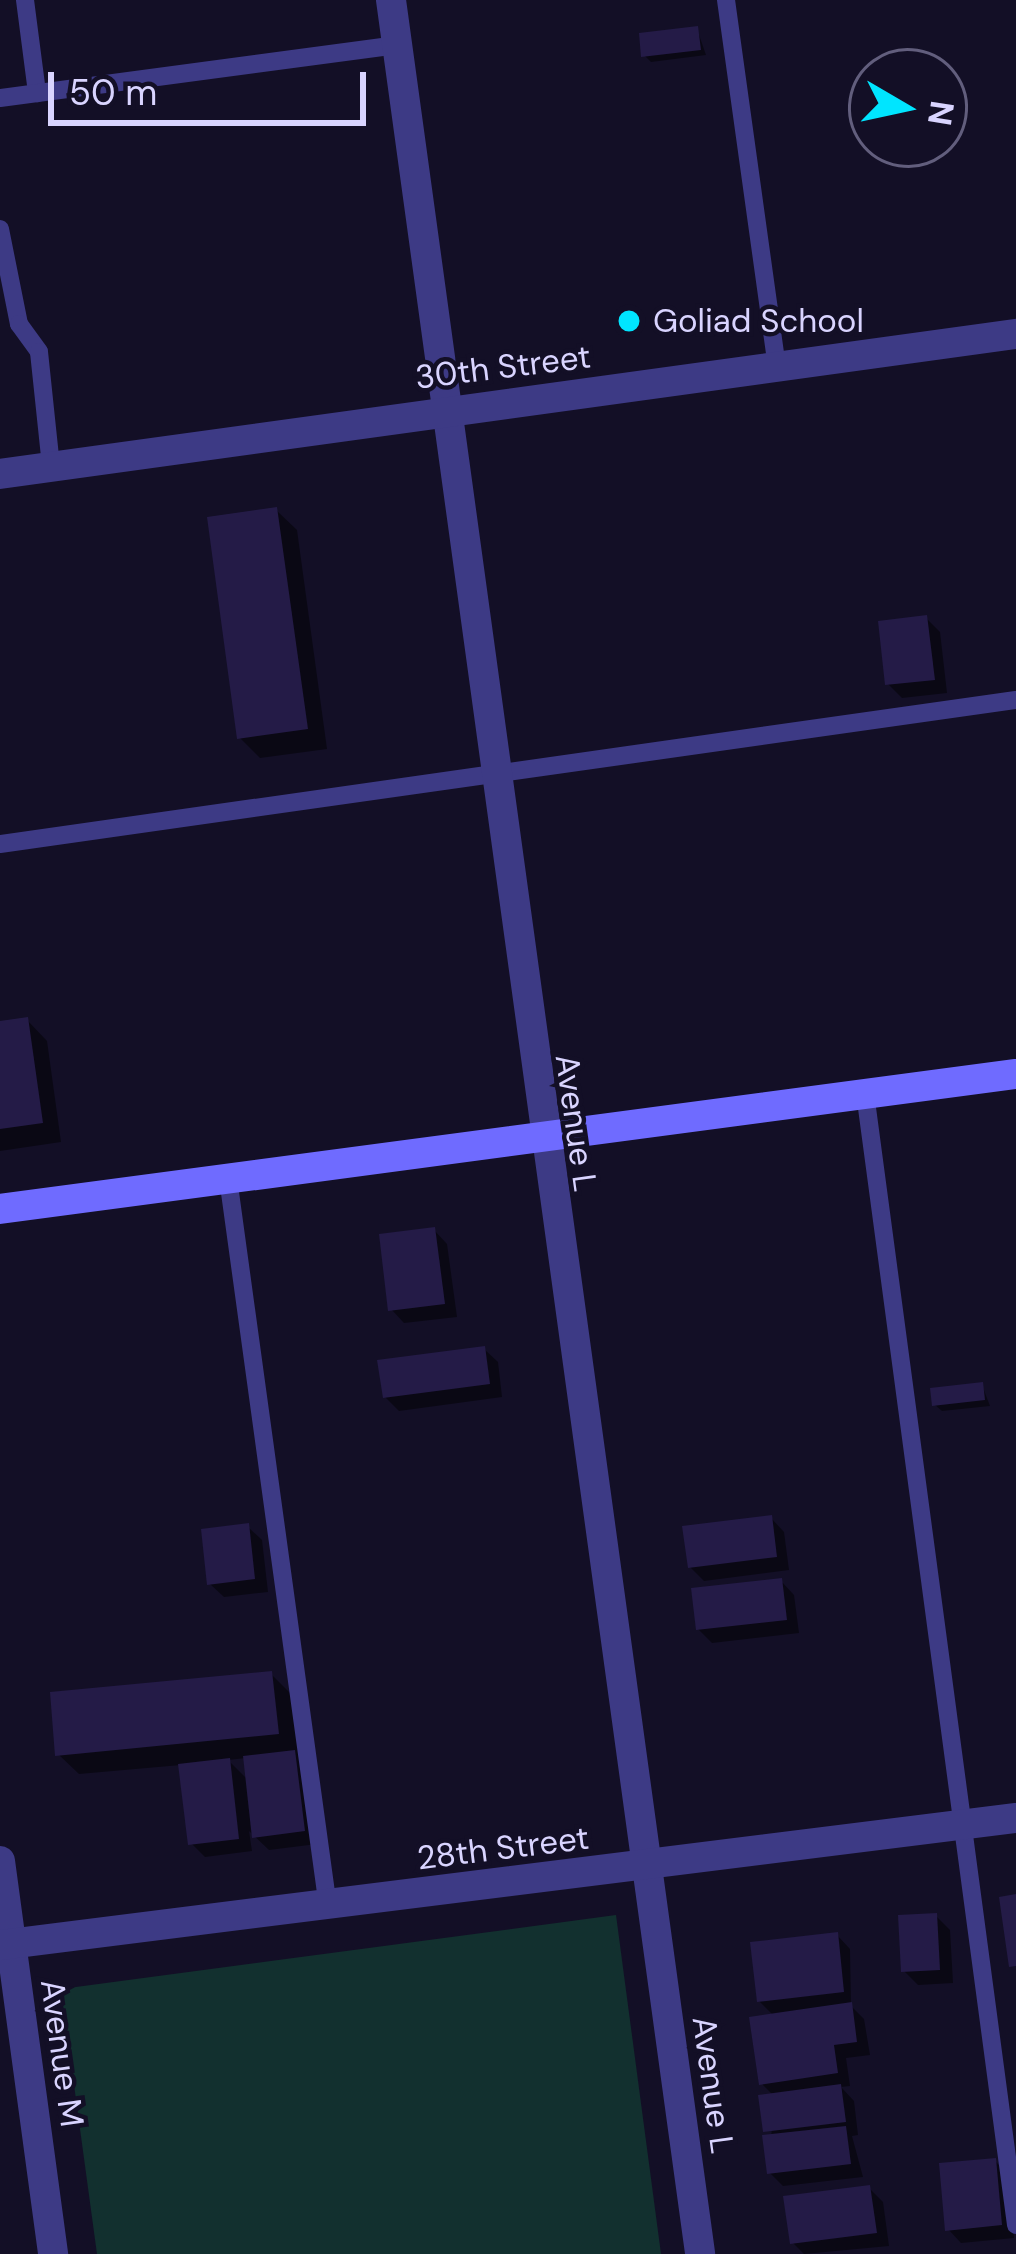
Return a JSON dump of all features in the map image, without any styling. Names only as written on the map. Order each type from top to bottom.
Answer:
[{"type":"main road","points":[[0,1209],[1016,1074]]},
{"type":"street","name":"Avenue L","points":[[391,0],[541,1136],[700,2254]]},
{"type":"street","name":"30th Street","points":[[0,474],[1016,334]]},
{"type":"street","name":"28th Street","points":[[6,1946],[1016,1818]]},
{"type":"street","name":"Avenue M","points":[[0,1862],[6,1946],[53,2254]]},
{"type":"lane","points":[[25,0],[37,93]]},
{"type":"lane","points":[[726,0],[777,367]]},
{"type":"lane","points":[[0,98],[397,45]]},
{"type":"lane","points":[[0,230],[19,324],[39,352],[51,466]]},
{"type":"lane","points":[[0,844],[1016,700]]},
{"type":"lane","points":[[865,1093],[1016,2225]]},
{"type":"lane","points":[[228,1178],[328,1907]]},
{"type":"green space","points":[[616,1915],[661,2254],[97,2254],[61,1989]]},
{"type":"building","points":[[698,26],[701,50],[641,57],[639,33]]},
{"type":"building","points":[[277,507],[308,729],[237,739],[207,517]]},
{"type":"building","points":[[927,615],[935,680],[885,685],[878,621]]},
{"type":"building","points":[[28,1017],[43,1123],[0,1129],[0,1021]]},
{"type":"building","points":[[435,1227],[445,1304],[388,1311],[379,1234]]},
{"type":"building","points":[[485,1346],[490,1384],[383,1398],[377,1360]]},
{"type":"building","points":[[983,1382],[985,1400],[932,1406],[930,1388]]},
{"type":"building","points":[[772,1515],[777,1557],[688,1568],[682,1526]]},
{"type":"building","points":[[249,1523],[255,1579],[207,1585],[201,1529]]},
{"type":"building","points":[[782,1578],[787,1620],[696,1630],[691,1588]]},
{"type":"building","points":[[272,1671],[279,1734],[55,1756],[50,1692]]},
{"type":"building","points":[[295,1750],[305,1831],[252,1838],[243,1756]]},
{"type":"building","points":[[230,1758],[239,1839],[188,1845],[178,1764]]},
{"type":"building","points":[[1016,1894],[1016,1966],[1009,1967],[999,1897]]},
{"type":"building","points":[[937,1913],[940,1970],[901,1972],[898,1915]]},
{"type":"building","points":[[838,1932],[844,1992],[757,2002],[750,1942]]},
{"type":"building","points":[[852,2002],[857,2042],[834,2045],[838,2073],[759,2085],[749,2017]]},
{"type":"building","points":[[841,2084],[846,2122],[763,2132],[758,2095]]},
{"type":"building","points":[[846,2126],[851,2164],[767,2174],[762,2135]]},
{"type":"building","points":[[996,2158],[1002,2225],[945,2231],[939,2163]]},
{"type":"building","points":[[870,2185],[877,2233],[790,2244],[783,2196]]},
{"type":"place","name":"Goliad School","points":[[629,321]]}]
